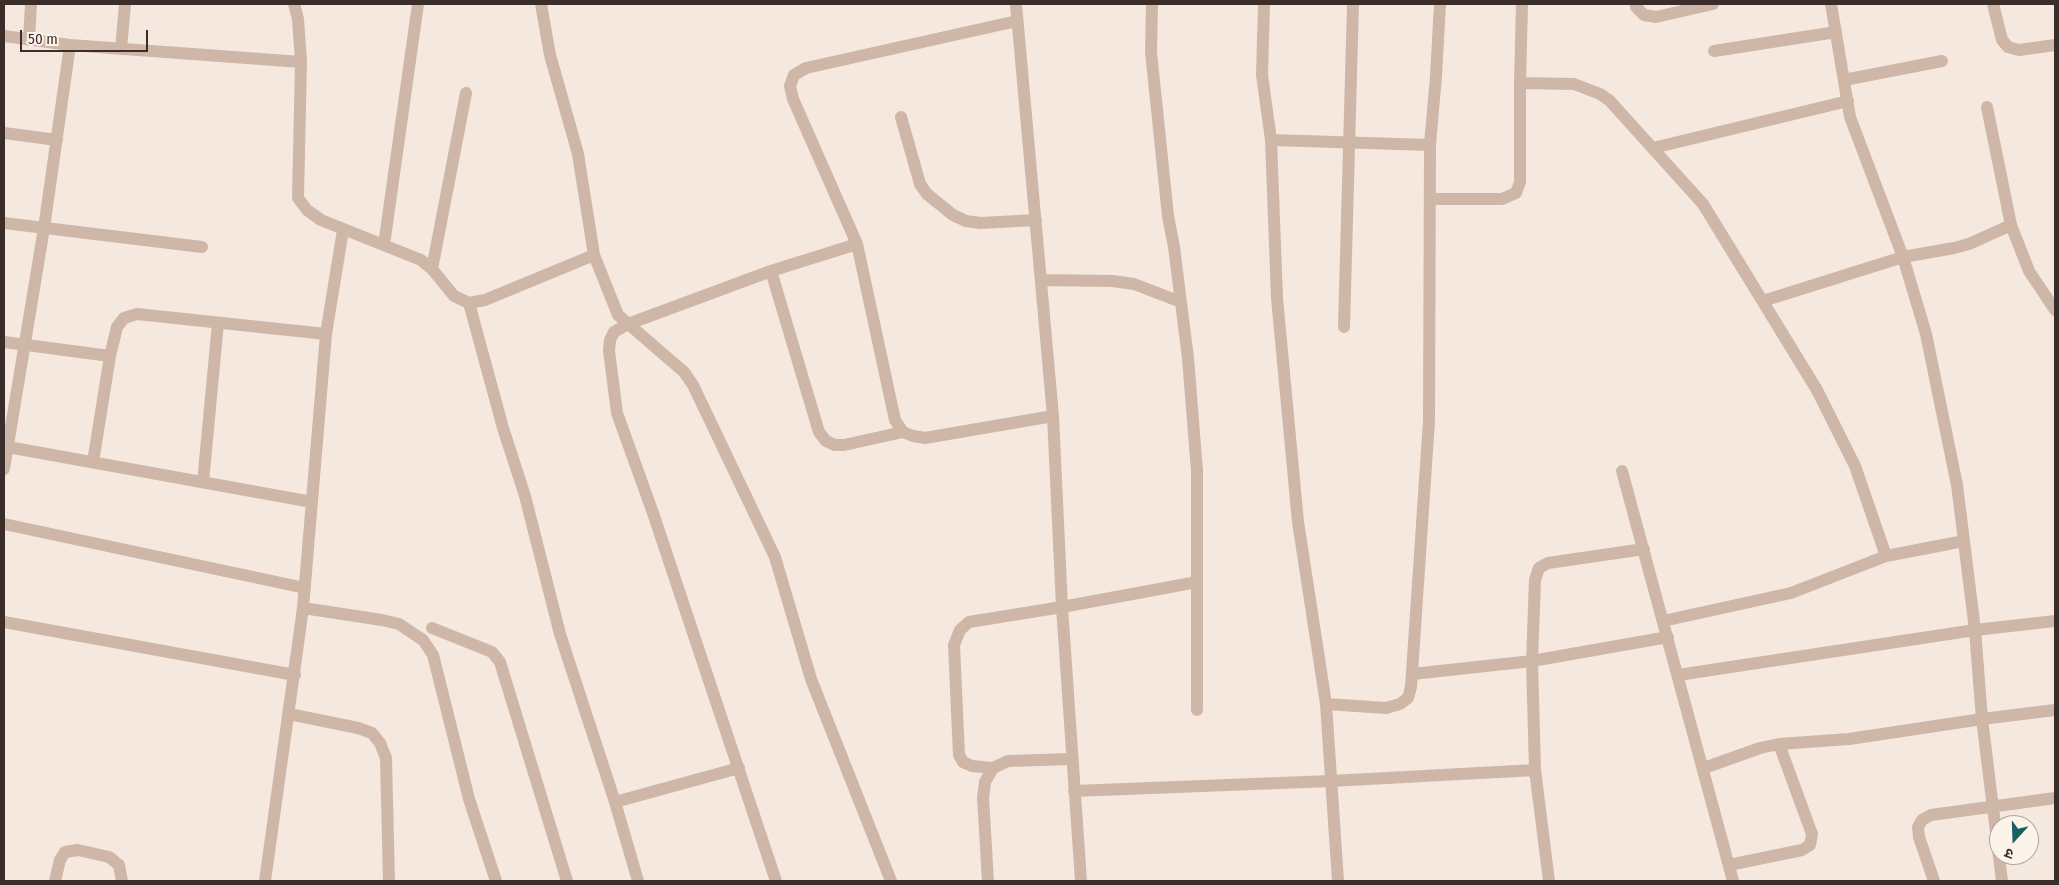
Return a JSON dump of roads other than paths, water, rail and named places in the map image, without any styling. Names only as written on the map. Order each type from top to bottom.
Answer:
[{"type":"street","points":[[29,40],[31,4]]},
{"type":"street","points":[[120,49],[124,4]]},
{"type":"street","points":[[294,4],[298,19],[301,62],[298,198],[306,210],[321,220],[343,230],[421,260],[432,269],[454,296],[469,302],[485,300],[594,255]]},
{"type":"street","points":[[384,245],[418,4]]},
{"type":"street","points":[[541,4],[550,55],[578,154],[594,255],[618,315],[684,372],[693,385],[775,557],[811,679],[891,881]]},
{"type":"street","points":[[1016,4],[1053,416],[1062,607],[1081,881]]},
{"type":"street","points":[[1152,4],[1151,52],[1168,216],[1174,247],[1188,358],[1197,471],[1196,710]]},
{"type":"street","points":[[1264,4],[1262,75],[1271,140],[1276,298],[1298,522],[1326,704],[1338,881]]},
{"type":"street","points":[[1344,327],[1354,4]]},
{"type":"street","points":[[1326,704],[1386,708],[1400,704],[1408,698],[1411,687],[1429,421],[1430,145],[1440,4]]},
{"type":"street","points":[[1430,199],[1502,199],[1516,194],[1520,182],[1522,4]]},
{"type":"street","points":[[1636,4],[1636,7],[1644,15],[1656,17],[1713,4]]},
{"type":"street","points":[[1831,4],[1850,116],[1903,257],[1926,334],[1958,485],[1975,630],[1982,719],[2002,881]]},
{"type":"street","points":[[1993,4],[2002,40],[2008,47],[2019,50],[2055,45]]},
{"type":"street","points":[[903,432],[896,420],[857,244],[793,99],[790,86],[794,75],[806,68],[1018,21]]},
{"type":"street","points":[[1714,51],[1836,32]]},
{"type":"street","points":[[4,36],[70,45],[301,62]]},
{"type":"street","points":[[4,469],[44,228],[70,45]]},
{"type":"street","points":[[1844,80],[1942,61]]},
{"type":"street","points":[[1520,83],[1574,84],[1600,94],[1609,100],[1702,204],[1817,390],[1855,466],[1886,556]]},
{"type":"street","points":[[432,269],[466,93]]},
{"type":"street","points":[[1653,148],[1848,101]]},
{"type":"street","points":[[1987,106],[2011,225],[2029,271],[2055,310]]},
{"type":"street","points":[[901,117],[920,184],[928,194],[953,214],[966,221],[980,223],[1036,220]]},
{"type":"street","points":[[4,133],[57,140]]},
{"type":"street","points":[[1271,140],[1430,145]]},
{"type":"street","points":[[4,223],[202,247]]},
{"type":"street","points":[[1763,301],[1903,257],[1961,246],[2011,225]]},
{"type":"street","points":[[265,881],[295,675],[305,588],[326,334],[343,230]]},
{"type":"street","points":[[776,881],[617,412],[609,351],[610,340],[614,332],[628,324],[772,271],[857,244]]},
{"type":"street","points":[[772,271],[819,432],[826,441],[835,445],[844,444],[903,432],[925,438],[1053,416]]},
{"type":"street","points":[[1041,280],[1112,281],[1134,284],[1181,302]]},
{"type":"street","points":[[469,302],[503,428],[525,496],[560,634],[615,802],[638,881]]},
{"type":"street","points":[[93,462],[110,356],[117,327],[124,318],[137,314],[326,334]]},
{"type":"street","points":[[203,482],[218,322]]},
{"type":"street","points":[[4,342],[110,356]]},
{"type":"street","points":[[8,447],[312,502]]},
{"type":"street","points":[[1622,471],[1704,768],[1733,881]]},
{"type":"street","points":[[4,524],[305,588]]},
{"type":"street","points":[[1663,621],[1791,593],[1886,556],[1964,541]]},
{"type":"street","points":[[1549,881],[1535,770],[1532,662],[1535,580],[1539,568],[1548,563],[1644,549]]},
{"type":"street","points":[[1072,759],[1008,761],[993,768],[963,762],[959,755],[954,645],[960,630],[969,622],[1197,582]]},
{"type":"street","points":[[303,608],[399,624],[423,640],[433,655],[469,799],[496,881]]},
{"type":"street","points":[[1678,675],[1975,630],[2055,620]]},
{"type":"street","points":[[4,622],[295,675]]},
{"type":"street","points":[[432,628],[492,652],[500,662],[567,881]]},
{"type":"street","points":[[1412,674],[1532,662],[1668,638]]},
{"type":"street","points":[[1704,768],[1760,748],[1779,744],[1849,739],[2055,710]]},
{"type":"street","points":[[289,714],[358,728],[372,733],[380,743],[386,758],[389,881]]},
{"type":"street","points":[[1729,865],[1802,850],[1810,845],[1812,834],[1779,744]]},
{"type":"street","points":[[615,802],[739,768]]},
{"type":"street","points":[[988,881],[984,798],[985,782],[993,768]]},
{"type":"street","points":[[1074,791],[1331,781],[1535,770]]},
{"type":"street","points":[[1934,881],[1918,827],[1922,820],[1931,815],[2055,798]]},
{"type":"street","points":[[55,881],[60,860],[65,852],[78,850],[109,857],[119,865],[122,881]]}]
